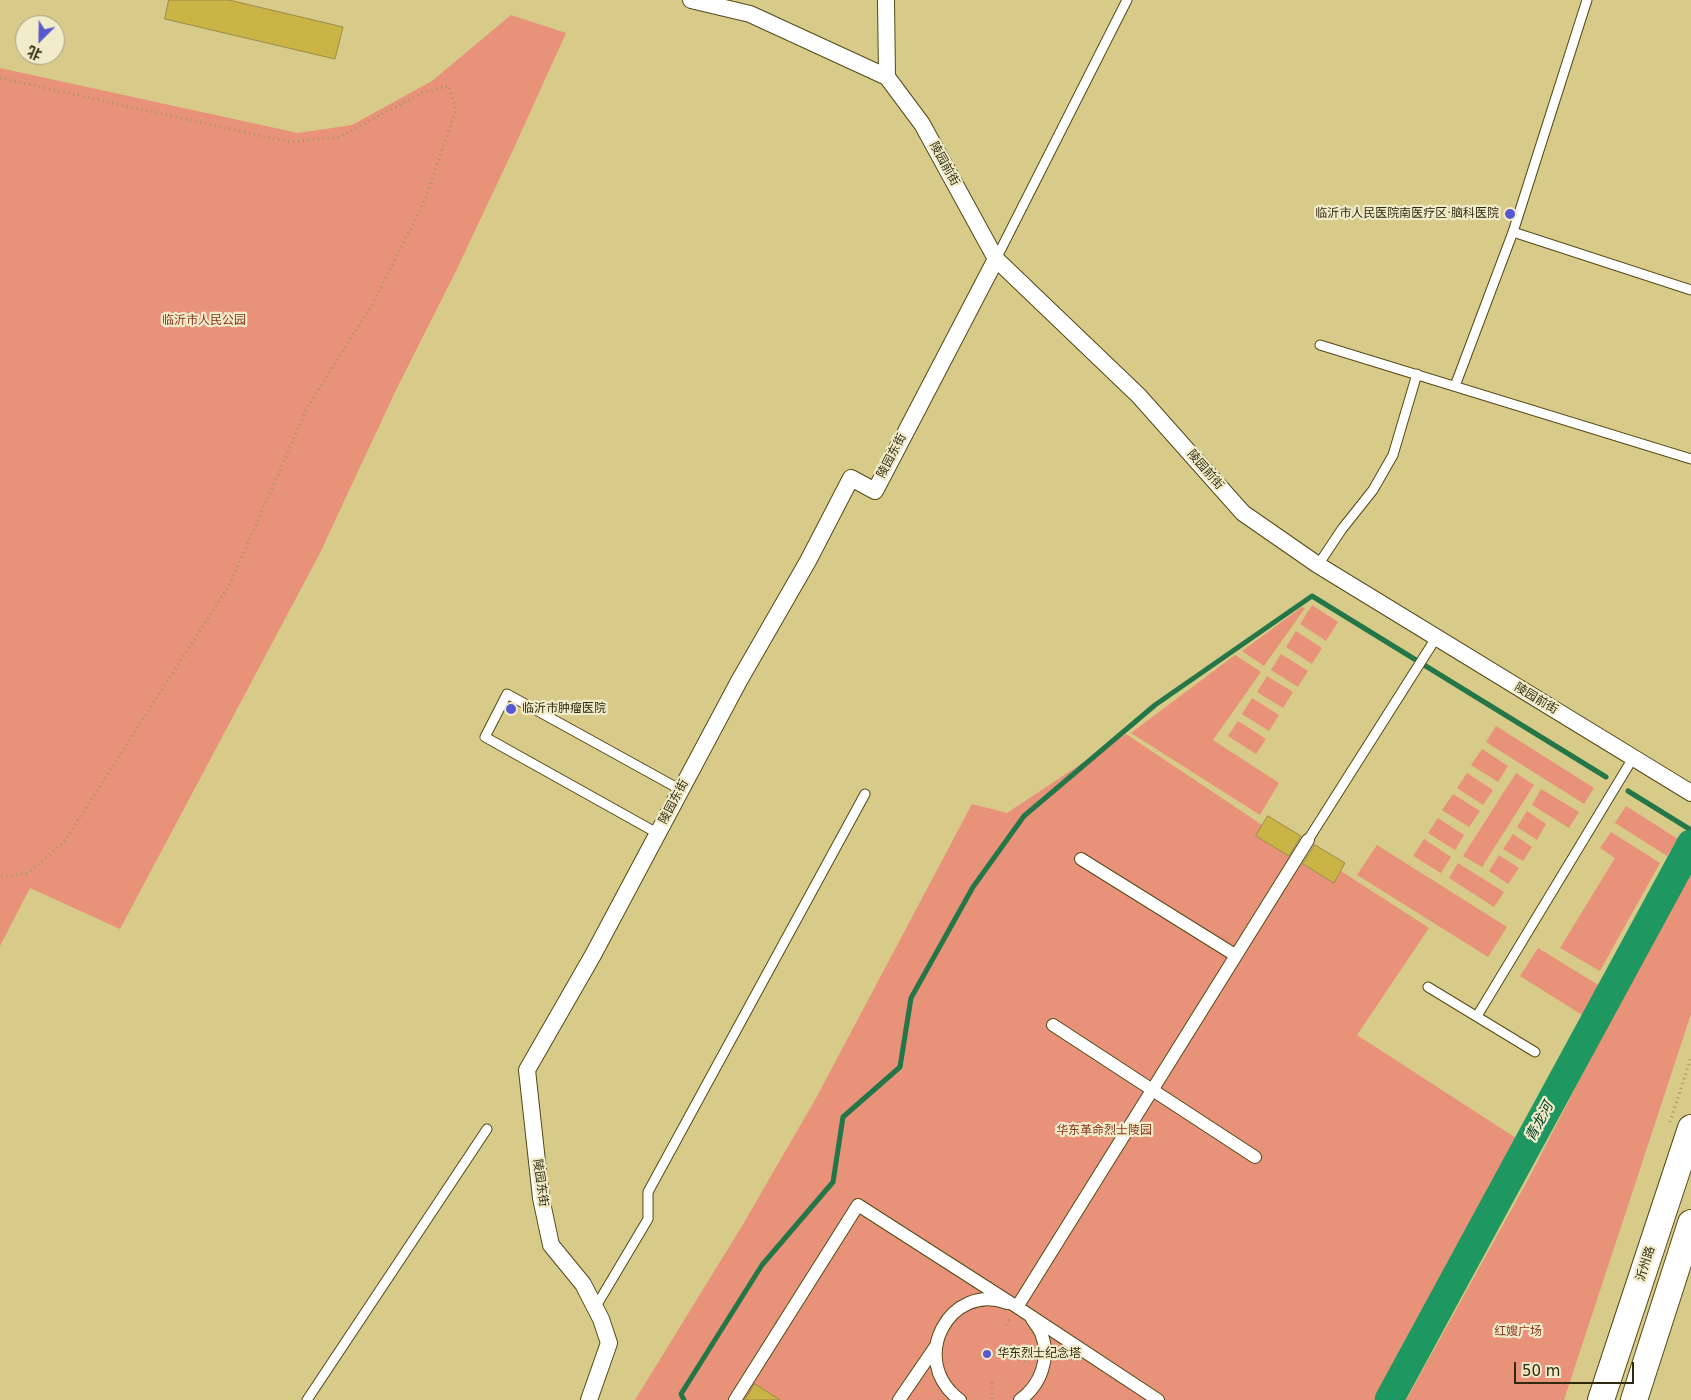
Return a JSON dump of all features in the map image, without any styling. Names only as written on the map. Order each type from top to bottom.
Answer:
[{"type":"main road","name":"沂州路","points":[[1601,1400],[1691,1128]]},
{"type":"main road","points":[[1634,1400],[1691,1223]]},
{"type":"street","points":[[691,0],[750,14],[887,76],[886,0]]},
{"type":"street","name":"陵园前街","points":[[887,76],[922,124],[996,259],[1139,396],[1243,513],[1318,566],[1691,793]]},
{"type":"street","name":"陵园东街","points":[[589,1400],[609,1343],[583,1284],[550,1245],[541,1198],[527,1070],[593,955],[739,681],[808,561],[851,478],[874,490],[996,259]]},
{"type":"street","points":[[1017,1307],[1308,840]]},
{"type":"street","points":[[1081,859],[1235,955]]},
{"type":"street","points":[[1053,1025],[1255,1157]]},
{"type":"street","points":[[735,1400],[858,1205],[1158,1400]]},
{"type":"street","points":[[960,1400],[951,1393],[941,1379],[936,1363],[936,1346],[941,1329],[952,1314],[968,1304],[985,1300],[1003,1301],[1017,1307],[1032,1319],[1041,1333],[1045,1349],[1044,1366],[1038,1381],[1028,1394],[1020,1400]]},
{"type":"street","points":[[899,1400],[936,1346]]},
{"type":"lane","points":[[996,259],[1127,0]]},
{"type":"lane","points":[[1455,386],[1513,232],[1588,0]]},
{"type":"lane","points":[[1513,232],[1691,290]]},
{"type":"lane","points":[[1320,345],[1691,458]]},
{"type":"lane","points":[[1318,566],[1342,529],[1374,490],[1393,455],[1417,374]]},
{"type":"lane","points":[[1308,840],[1436,638]]},
{"type":"lane","points":[[657,833],[485,737],[507,694],[681,790]]},
{"type":"lane","points":[[1477,1016],[1633,758]]},
{"type":"lane","points":[[595,1308],[648,1219],[648,1192],[865,794]]},
{"type":"lane","points":[[1428,987],[1535,1052]]},
{"type":"lane","points":[[307,1400],[487,1129]]},
{"type":"path","points":[[0,78],[289,142],[339,137],[422,92],[449,86],[456,110],[426,200],[372,304],[307,408],[230,584],[64,842],[28,873],[0,878]]},
{"type":"path","points":[[992,1383],[992,1400]]},
{"type":"green space","name":"临沂市人民公园","points":[[511,15],[566,33],[456,271],[396,390],[319,555],[120,929],[30,888],[0,946],[0,68],[298,133],[352,125],[432,81]]},
{"type":"green space","points":[[1312,605],[1338,622],[1326,641],[1300,624]]},
{"type":"green space","points":[[1302,607],[1305,608],[1264,666],[1242,651]]},
{"type":"green space","points":[[1296,631],[1322,648],[1312,664],[1286,647]]},
{"type":"green space","points":[[1281,654],[1308,671],[1298,687],[1271,670]]},
{"type":"green space","points":[[1235,655],[1261,672],[1213,740],[1279,783],[1260,815],[1131,733]]},
{"type":"green space","points":[[1267,676],[1293,692],[1283,708],[1257,692]]},
{"type":"green space","points":[[1252,698],[1279,715],[1269,731],[1242,714]]},
{"type":"green space","points":[[1238,721],[1266,739],[1256,754],[1228,736]]},
{"type":"green space","points":[[1496,726],[1594,788],[1584,804],[1486,742]]},
{"type":"green space","name":"华东革命烈士陵园","points":[[1126,734],[1262,825],[1256,836],[1334,883],[1341,871],[1429,928],[1357,1035],[1516,1138],[1375,1400],[635,1400],[742,1226],[815,1100],[972,804],[1007,813]]},
{"type":"green space","points":[[1482,749],[1508,766],[1498,782],[1471,765]]},
{"type":"green space","points":[[1467,773],[1493,790],[1483,805],[1457,788]]},
{"type":"green space","points":[[1516,773],[1534,785],[1482,867],[1463,856]]},
{"type":"green space","points":[[1541,789],[1579,812],[1569,828],[1532,805]]},
{"type":"green space","points":[[1453,794],[1480,811],[1469,827],[1442,810]]},
{"type":"green space","points":[[1626,806],[1678,839],[1667,856],[1615,823]]},
{"type":"green space","points":[[1527,811],[1546,824],[1537,840],[1517,827]]},
{"type":"green space","points":[[1438,818],[1464,835],[1455,850],[1428,833]]},
{"type":"green space","points":[[1611,832],[1660,863],[1600,971],[1560,948],[1615,858],[1600,848]]},
{"type":"green space","points":[[1513,834],[1532,847],[1523,861],[1503,849]]},
{"type":"green space","points":[[1424,839],[1451,857],[1441,873],[1413,856]]},
{"type":"green space","points":[[1377,845],[1507,927],[1488,957],[1357,875]]},
{"type":"green space","points":[[1499,855],[1519,868],[1508,884],[1489,871]]},
{"type":"green space","points":[[1458,863],[1504,892],[1494,907],[1449,878]]},
{"type":"green space","name":"红嫂广场","points":[[1691,863],[1691,1014],[1564,1400],[1406,1400],[1530,1176]]},
{"type":"green space","points":[[1538,948],[1605,989],[1587,1018],[1520,976]]},
{"type":"building","points":[[169,0],[229,0],[343,27],[335,59],[165,19]]},
{"type":"building","points":[[1268,816],[1301,836],[1289,856],[1256,836]]},
{"type":"building","points":[[1315,845],[1345,863],[1334,883],[1303,864]]},
{"type":"building","points":[[755,1384],[780,1400],[745,1400]]},
{"type":"waterway","points":[[684,1400],[681,1394],[762,1265],[833,1182],[843,1117],[900,1067],[911,998],[973,887],[1024,816],[1155,705],[1312,596],[1606,777]]},
{"type":"waterway","points":[[1628,791],[1691,830]]},
{"type":"waterway","name":"青龙河","points":[[1389,1400],[1691,844]]},
{"type":"place","name":"临沂市人民医院南医疗区·脑科医院","points":[[1510,214]]},
{"type":"place","name":"临沂市肿瘤医院","points":[[511,709]]},
{"type":"place","name":"华东烈士纪念塔","points":[[987,1354]]}]
